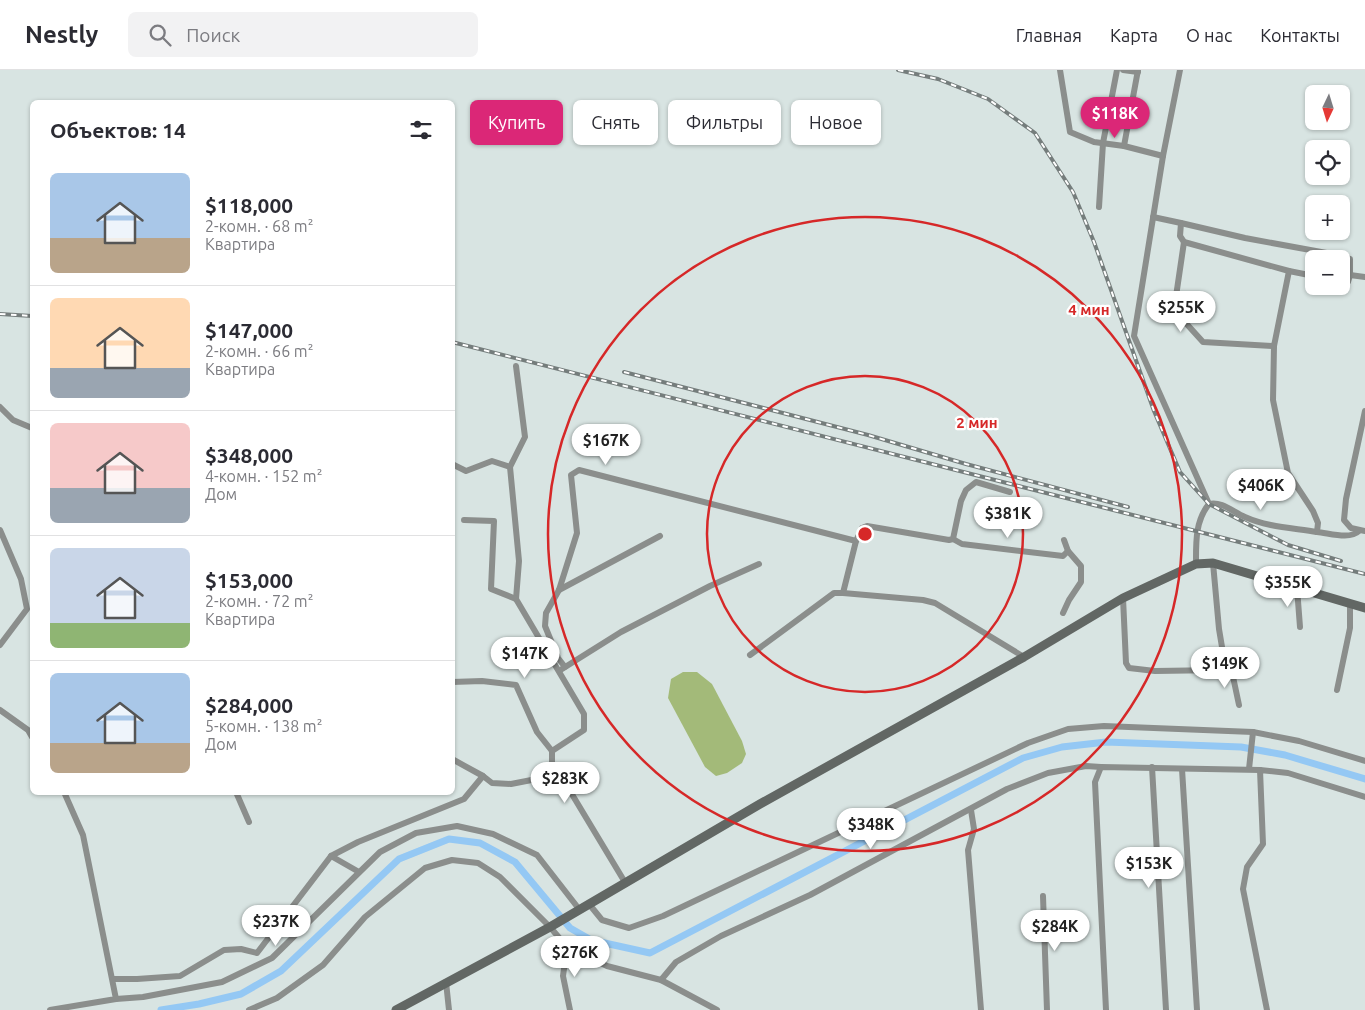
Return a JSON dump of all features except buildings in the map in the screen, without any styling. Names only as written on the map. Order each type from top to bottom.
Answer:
[{"type":"main road","points":[[396,1010],[626,884],[760,804],[1024,657],[1123,598],[1196,564],[1214,563],[1365,608]]},
{"type":"street","points":[[1060,70],[1070,132],[1094,142],[1124,146],[1163,156]]},
{"type":"street","points":[[1099,207],[1103,143],[1117,70]]},
{"type":"street","points":[[1123,70],[1138,71],[1124,146]]},
{"type":"street","points":[[1180,70],[1163,156],[1134,336],[1209,504]]},
{"type":"street","points":[[1153,217],[1244,238],[1310,250]]},
{"type":"street","points":[[1182,223],[1180,236],[1184,242],[1305,274]]},
{"type":"street","points":[[1184,242],[1174,310],[1203,342],[1274,346]]},
{"type":"street","points":[[1289,271],[1274,346],[1273,400],[1288,473],[1313,512],[1318,523],[1318,532]]},
{"type":"street","points":[[1350,275],[1365,277]]},
{"type":"street","points":[[516,366],[526,437],[510,467],[518,561],[516,599]]},
{"type":"street","points":[[0,408],[13,420],[30,427]]},
{"type":"street","points":[[1362,531],[1351,528],[1344,520],[1346,499],[1365,411]]},
{"type":"street","points":[[455,465],[466,470],[492,460],[510,467]]},
{"type":"street","points":[[552,751],[584,730],[584,714],[562,669],[545,626],[546,613],[560,590],[577,533],[571,475],[580,470],[856,541]]},
{"type":"street","points":[[952,539],[961,501],[966,490],[976,482],[1010,492]]},
{"type":"street","points":[[1196,564],[1196,532],[1204,510],[1209,504],[1216,502],[1246,518],[1263,523],[1350,536],[1362,531]]},
{"type":"street","points":[[464,520],[494,521],[491,589],[516,599],[562,669]]},
{"type":"street","points":[[844,593],[856,541],[862,528],[867,526],[952,539],[962,544],[1064,556],[1068,551]]},
{"type":"street","points":[[0,530],[21,579],[26,609],[0,644]]},
{"type":"street","points":[[560,590],[660,536]]},
{"type":"street","points":[[1063,613],[1068,600],[1081,582],[1081,566],[1068,551],[1064,540]]},
{"type":"street","points":[[1214,563],[1219,628],[1225,665],[1232,672],[1239,705]]},
{"type":"street","points":[[562,669],[621,632],[710,586],[759,564]]},
{"type":"street","points":[[1297,588],[1300,627]]},
{"type":"street","points":[[750,655],[834,593],[844,593],[923,600],[935,603],[1024,657]]},
{"type":"street","points":[[1123,598],[1126,663],[1129,668],[1155,671],[1222,670],[1225,665]]},
{"type":"street","points":[[1337,690],[1350,628],[1350,604]]},
{"type":"street","points":[[455,682],[482,681],[516,685],[537,732],[552,751],[552,776]]},
{"type":"street","points":[[0,710],[28,730],[30,734]]},
{"type":"street","points":[[589,904],[602,920],[629,928],[663,916],[1028,743],[1068,729],[1104,726],[1252,734],[1299,741],[1365,761]]},
{"type":"street","points":[[1249,767],[1252,734]]},
{"type":"street","points":[[455,761],[483,776],[492,784],[510,784],[552,776],[567,786],[626,884]]},
{"type":"street","points":[[661,980],[676,962],[721,936],[810,895],[1007,789],[1048,773],[1086,766],[1182,769],[1249,767],[1288,773],[1365,797]]},
{"type":"street","points":[[1101,767],[1095,782],[1106,1010]]},
{"type":"street","points":[[1152,767],[1166,1010]]},
{"type":"street","points":[[1182,769],[1197,1010]]},
{"type":"street","points":[[1260,770],[1263,844],[1247,867],[1243,889],[1267,1010]]},
{"type":"street","points":[[113,979],[180,976],[224,950],[242,949],[257,953],[331,856],[358,842],[464,799],[483,776]]},
{"type":"street","points":[[65,795],[83,835],[116,999]]},
{"type":"street","points":[[237,795],[249,822]]},
{"type":"street","points":[[971,810],[974,829],[968,850],[980,1010]]},
{"type":"street","points":[[50,1010],[116,999],[143,997],[222,982],[272,958],[380,852],[416,833],[457,826],[493,834],[537,855],[579,909]]},
{"type":"street","points":[[331,856],[359,872]]},
{"type":"street","points":[[249,1010],[278,998],[323,965],[365,918],[425,868],[452,860],[478,863],[500,877],[550,927],[567,947],[607,966],[661,980],[717,1010]]},
{"type":"street","points":[[1043,896],[1047,1010]]},
{"type":"street","points":[[567,947],[563,976],[570,1010]]},
{"type":"street","points":[[446,982],[449,1010]]},
{"type":"green space","points":[[683,672],[697,672],[712,684],[742,741],[746,754],[742,763],[727,773],[716,776],[705,767],[668,698],[671,679]]},
{"type":"waterway","points":[[161,1010],[199,1004],[241,994],[281,971],[399,859],[449,839],[480,843],[515,862],[570,928],[591,940],[650,953],[1023,758],[1062,747],[1106,742],[1241,747],[1285,755],[1365,779]]},
{"type":"railway","points":[[898,70],[938,79],[988,99],[1035,133],[1073,192],[1094,242],[1154,411],[1180,472],[1209,504],[1288,545],[1341,561]]},
{"type":"railway","points":[[0,314],[30,316]]},
{"type":"railway","points":[[455,343],[1365,574]]},
{"type":"railway","points":[[624,372],[868,435],[966,464],[1128,507]]}]
